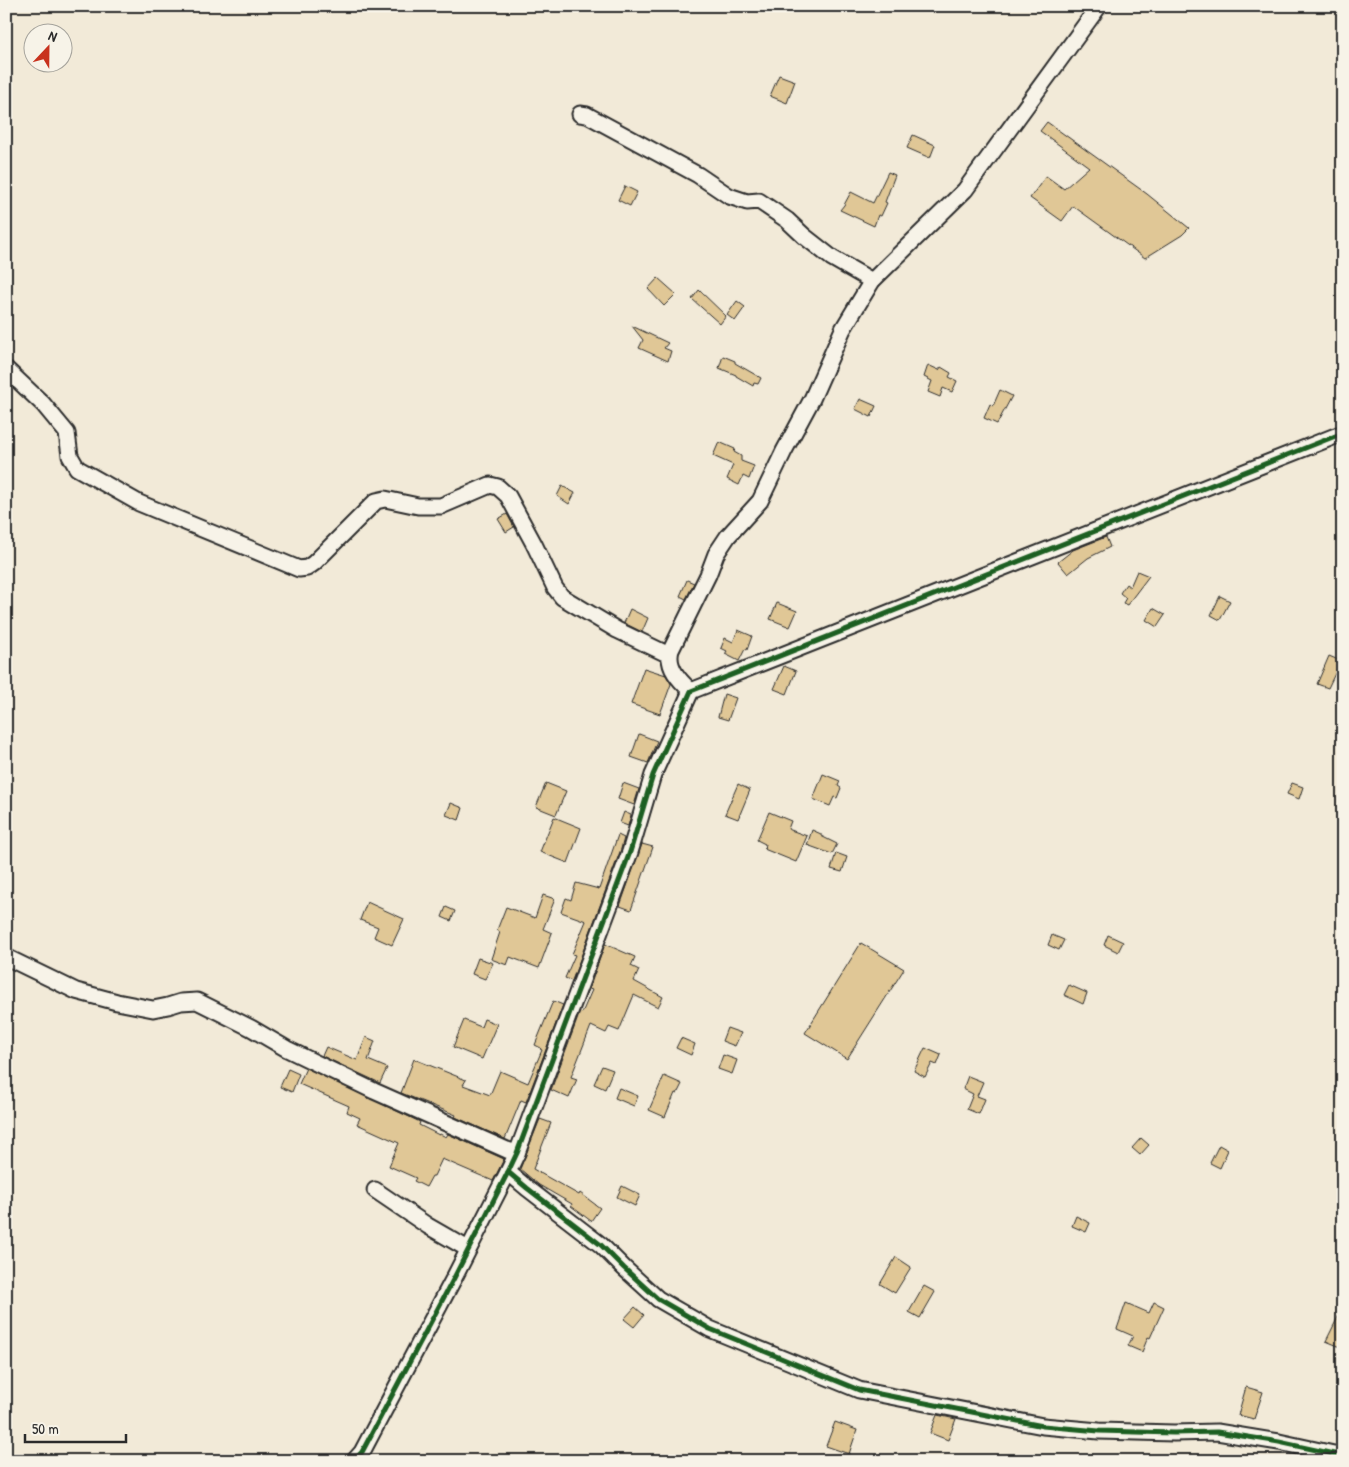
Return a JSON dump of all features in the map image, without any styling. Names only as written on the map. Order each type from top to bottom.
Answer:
[{"type":"street","points":[[691,691],[676,677],[670,655],[716,554],[728,536],[760,501],[812,399],[843,328],[872,281],[965,190],[1099,6]]},
{"type":"street","points":[[580,114],[586,115],[698,175],[729,196],[747,202],[759,201],[787,220],[832,258],[872,281]]},
{"type":"street","points":[[6,369],[43,404],[67,433],[70,456],[77,468],[139,503],[299,569],[307,568],[314,563],[376,501],[385,499],[418,506],[441,506],[490,485],[498,487],[508,496],[555,588],[562,597],[617,630],[670,655]]},
{"type":"street","points":[[354,1461],[362,1452],[454,1278],[517,1153],[630,852],[653,775],[691,691],[1343,432]]},
{"type":"street","points":[[6,957],[76,991],[117,1002],[153,1009],[181,1002],[197,1001],[374,1091],[517,1153]]},
{"type":"street","points":[[508,1172],[601,1245],[658,1299],[710,1329],[859,1390],[1043,1426],[1099,1431],[1216,1432],[1279,1442],[1343,1456]]},
{"type":"street","points":[[375,1190],[428,1226],[468,1249]]},
{"type":"building","points":[[779,75],[795,81],[787,103],[770,96]]},
{"type":"building","points":[[1047,122],[1147,194],[1189,228],[1182,235],[1145,258],[1073,206],[1062,221],[1030,198],[1046,176],[1064,189],[1089,167],[1040,131]]},
{"type":"building","points":[[913,135],[935,145],[930,158],[907,148]]},
{"type":"building","points":[[888,172],[895,175],[885,202],[887,203],[881,216],[878,215],[874,226],[840,210],[851,192],[873,203]]},
{"type":"building","points":[[625,186],[637,192],[630,206],[618,200]]},
{"type":"building","points":[[658,278],[676,294],[664,306],[648,289]]},
{"type":"building","points":[[699,290],[726,316],[720,324],[692,299]]},
{"type":"building","points":[[737,301],[745,307],[735,321],[727,315]]},
{"type":"building","points":[[632,326],[668,343],[664,348],[671,351],[668,361],[639,348],[643,340]]},
{"type":"building","points":[[723,356],[735,361],[735,363],[761,378],[758,384],[754,383],[753,386],[736,375],[719,368]]},
{"type":"building","points":[[928,365],[939,370],[941,367],[951,373],[949,377],[957,381],[952,392],[943,388],[940,397],[928,392],[932,381],[924,377]]},
{"type":"building","points":[[1000,390],[1012,396],[997,424],[984,418],[990,404],[993,406]]},
{"type":"building","points":[[860,399],[876,406],[871,417],[855,409]]},
{"type":"building","points":[[719,442],[735,449],[734,452],[741,456],[741,461],[754,466],[749,479],[743,476],[739,485],[727,479],[733,465],[713,456]]},
{"type":"building","points":[[562,486],[575,493],[569,504],[557,496]]},
{"type":"building","points":[[507,514],[514,527],[506,532],[498,519]]},
{"type":"building","points":[[1106,537],[1110,547],[1088,558],[1068,574],[1058,562],[1073,550]]},
{"type":"building","points":[[1137,571],[1149,576],[1127,605],[1123,603],[1126,598],[1120,593],[1126,584],[1130,587]]},
{"type":"building","points":[[687,580],[694,583],[686,599],[680,596]]},
{"type":"building","points":[[1220,596],[1230,601],[1220,620],[1211,615]]},
{"type":"building","points":[[777,603],[797,611],[790,627],[770,619]]},
{"type":"building","points":[[1153,608],[1165,615],[1157,627],[1146,620]]},
{"type":"building","points":[[630,609],[648,618],[642,632],[624,623]]},
{"type":"building","points":[[738,630],[752,636],[747,650],[745,649],[739,661],[725,654],[727,651],[721,648],[725,638],[733,642]]},
{"type":"building","points":[[1329,656],[1341,661],[1328,688],[1317,684]]},
{"type":"building","points":[[784,666],[796,671],[787,694],[774,689]]},
{"type":"building","points":[[644,668],[666,675],[671,684],[660,714],[631,704]]},
{"type":"building","points":[[724,694],[736,698],[728,720],[718,717]]},
{"type":"building","points":[[639,734],[657,741],[648,763],[631,757]]},
{"type":"building","points":[[823,774],[840,781],[838,786],[841,788],[837,798],[834,797],[830,806],[813,799]]},
{"type":"building","points":[[546,783],[566,791],[556,815],[536,807]]},
{"type":"building","points":[[623,783],[639,789],[634,805],[618,799]]},
{"type":"building","points":[[1292,783],[1303,787],[1299,799],[1287,794]]},
{"type":"building","points":[[738,784],[750,790],[738,819],[725,814]]},
{"type":"building","points":[[451,803],[463,808],[459,820],[446,815]]},
{"type":"building","points":[[624,812],[631,815],[628,826],[620,823]]},
{"type":"building","points":[[769,812],[791,821],[788,829],[807,836],[796,862],[764,849],[765,844],[757,840]]},
{"type":"building","points":[[554,817],[581,828],[568,863],[540,852]]},
{"type":"building","points":[[812,830],[837,844],[832,854],[807,845]]},
{"type":"building","points":[[618,835],[624,838],[621,849],[572,981],[565,978],[575,955],[572,954],[586,921],[561,912],[566,898],[571,900],[576,883],[599,889]]},
{"type":"building","points":[[642,844],[653,847],[631,910],[620,906]]},
{"type":"building","points":[[836,853],[847,857],[842,872],[831,869]]},
{"type":"building","points":[[543,895],[555,899],[543,929],[552,933],[539,968],[510,957],[507,965],[491,959],[500,932],[497,930],[506,907],[535,918]]},
{"type":"building","points":[[367,902],[404,919],[392,945],[374,937],[378,927],[360,920]]},
{"type":"building","points":[[446,907],[455,911],[451,921],[442,917]]},
{"type":"building","points":[[1052,935],[1064,940],[1059,950],[1048,945]]},
{"type":"building","points":[[1108,935],[1123,942],[1118,952],[1104,945]]},
{"type":"building","points":[[861,943],[904,969],[847,1059],[805,1033]]},
{"type":"building","points":[[605,944],[635,957],[631,966],[639,970],[634,981],[663,997],[658,1007],[634,995],[619,1031],[609,1027],[606,1033],[591,1026],[571,1077],[577,1079],[569,1098],[551,1090],[580,1012],[582,1013],[592,990],[589,989]]},
{"type":"building","points":[[478,958],[493,963],[485,979],[472,974]]},
{"type":"building","points":[[1069,985],[1087,993],[1083,1004],[1064,995]]},
{"type":"building","points":[[553,1001],[563,1005],[526,1102],[521,1100],[505,1139],[455,1117],[456,1115],[401,1093],[414,1059],[466,1080],[463,1085],[490,1095],[500,1071],[528,1083],[542,1050],[535,1045]]},
{"type":"building","points":[[484,1019],[497,1024],[482,1059],[453,1047],[464,1020],[481,1027]]},
{"type":"building","points":[[727,1028],[741,1033],[735,1046],[722,1041]]},
{"type":"building","points":[[366,1037],[375,1041],[368,1060],[387,1068],[380,1083],[322,1056],[326,1047],[357,1060]]},
{"type":"building","points":[[681,1038],[695,1044],[691,1055],[676,1048]]},
{"type":"building","points":[[925,1048],[941,1055],[937,1065],[932,1063],[925,1077],[914,1071]]},
{"type":"building","points":[[723,1055],[737,1060],[732,1074],[718,1069]]},
{"type":"building","points":[[602,1066],[613,1070],[605,1089],[594,1084]]},
{"type":"building","points":[[306,1068],[420,1122],[419,1125],[439,1135],[446,1137],[448,1134],[504,1159],[493,1181],[442,1159],[426,1187],[414,1181],[416,1178],[389,1166],[399,1143],[357,1124],[360,1118],[347,1112],[349,1106],[299,1084]]},
{"type":"building","points":[[288,1069],[299,1074],[292,1092],[280,1087]]},
{"type":"building","points":[[664,1076],[682,1084],[677,1094],[675,1093],[665,1117],[649,1110]]},
{"type":"building","points":[[968,1076],[983,1082],[977,1096],[985,1099],[979,1114],[967,1109],[973,1094],[963,1089]]},
{"type":"building","points":[[619,1088],[638,1096],[634,1106],[615,1098]]},
{"type":"building","points":[[540,1119],[551,1123],[533,1169],[579,1195],[580,1193],[600,1208],[591,1221],[571,1206],[572,1204],[539,1185],[520,1169]]},
{"type":"building","points":[[1141,1138],[1149,1145],[1140,1155],[1132,1148]]},
{"type":"building","points":[[1219,1145],[1228,1150],[1220,1168],[1210,1163]]},
{"type":"building","points":[[622,1186],[640,1195],[635,1206],[617,1197]]},
{"type":"building","points":[[1076,1216],[1090,1223],[1086,1232],[1072,1226]]},
{"type":"building","points":[[896,1257],[911,1267],[895,1293],[880,1284]]},
{"type":"building","points":[[924,1286],[935,1292],[920,1318],[909,1312]]},
{"type":"building","points":[[1154,1302],[1164,1307],[1142,1352],[1128,1346],[1133,1336],[1117,1329],[1126,1303],[1149,1313]]},
{"type":"building","points":[[635,1307],[644,1315],[634,1327],[624,1319]]},
{"type":"building","points":[[1343,1307],[1343,1348],[1326,1341]]},
{"type":"building","points":[[1246,1387],[1263,1392],[1254,1419],[1238,1415]]},
{"type":"building","points":[[937,1415],[956,1419],[948,1440],[930,1433]]},
{"type":"building","points":[[835,1422],[857,1430],[849,1454],[826,1446]]},
{"type":"cycle path","points":[[354,1461],[362,1452],[454,1278],[517,1153],[630,852],[653,775],[691,691],[1343,433]]},
{"type":"cycle path","points":[[508,1172],[601,1245],[658,1299],[710,1329],[859,1390],[1043,1426],[1099,1431],[1217,1432],[1279,1442],[1343,1456]]}]
